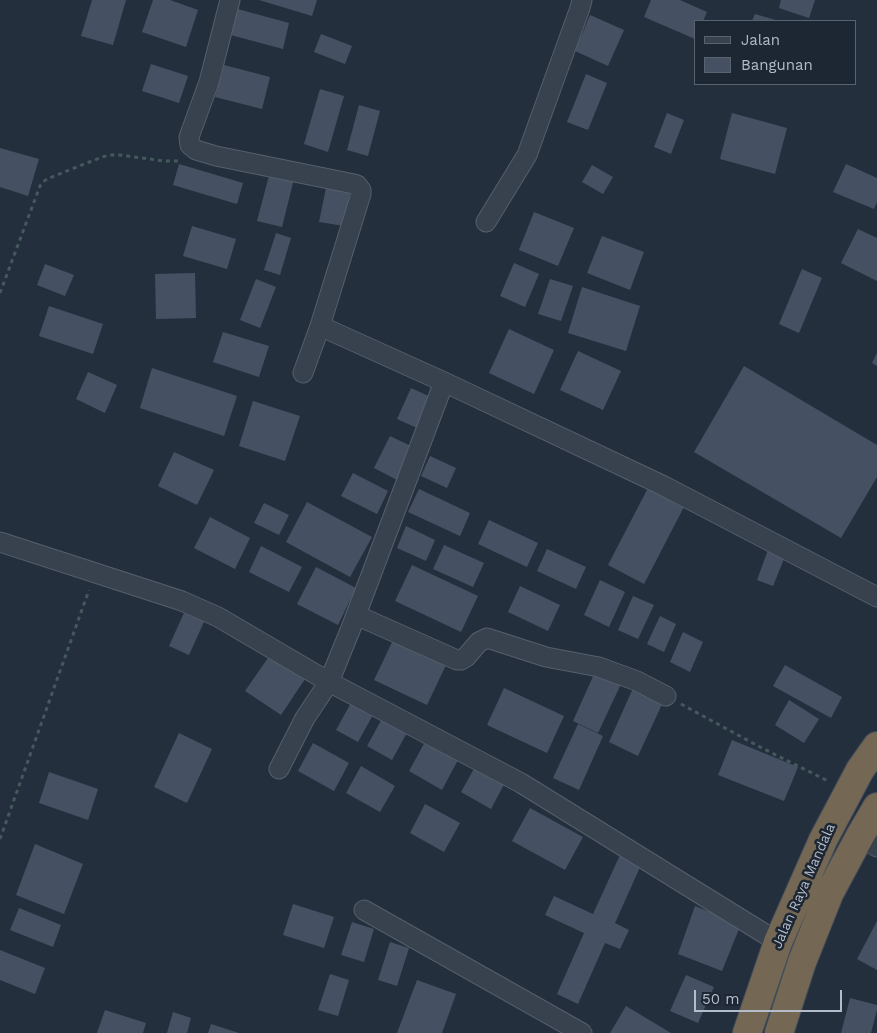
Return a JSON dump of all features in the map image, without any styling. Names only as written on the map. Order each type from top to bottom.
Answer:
[{"type":"highway","name":"Jalan Raya Mandala","points":[[747,1033],[778,942],[823,840],[860,770],[877,746]]},
{"type":"highway","name":"Jalan Raya Mandala","points":[[779,1033],[802,962],[826,902],[868,842],[877,807]]},
{"type":"street","points":[[230,0],[209,82],[190,137],[190,145],[196,150],[216,156],[354,184],[362,194],[320,326],[302,374]]},
{"type":"street","points":[[486,222],[527,155],[582,0]]},
{"type":"street","points":[[320,326],[444,382],[664,486],[877,598]]},
{"type":"street","points":[[279,769],[305,718],[329,682],[444,382]]},
{"type":"street","points":[[0,542],[182,601],[218,617],[329,682],[521,783],[778,942]]},
{"type":"street","points":[[356,615],[457,660],[466,657],[479,642],[487,638],[546,657],[599,667],[637,681],[666,696]]},
{"type":"street","points":[[364,910],[582,1033]]},
{"type":"path","points":[[0,293],[40,186],[47,179],[102,157],[120,155],[164,161],[183,161],[189,158],[196,150]]},
{"type":"path","points":[[0,839],[95,572]]},
{"type":"path","points":[[666,696],[849,792]]},
{"type":"building","points":[[92,0],[126,0],[113,45],[81,36]]},
{"type":"building","points":[[153,0],[170,0],[198,10],[186,47],[142,32]]},
{"type":"building","points":[[259,0],[317,0],[312,16]]},
{"type":"building","points":[[651,0],[680,0],[707,12],[703,20],[694,20],[694,39],[644,17]]},
{"type":"building","points":[[781,0],[815,0],[809,18],[779,8]]},
{"type":"building","points":[[234,8],[289,23],[283,49],[227,34]]},
{"type":"building","points":[[755,14],[776,20],[752,20]]},
{"type":"building","points":[[590,15],[624,30],[608,66],[575,51]]},
{"type":"building","points":[[321,34],[352,46],[345,64],[314,52]]},
{"type":"building","points":[[151,64],[188,76],[179,103],[142,91]]},
{"type":"building","points":[[224,65],[270,77],[262,109],[215,97]]},
{"type":"building","points":[[586,74],[607,83],[588,130],[567,122]]},
{"type":"building","points":[[320,89],[344,96],[328,152],[304,144]]},
{"type":"building","points":[[359,105],[380,111],[368,156],[347,150]]},
{"type":"building","points":[[667,113],[684,120],[671,154],[654,147]]},
{"type":"building","points":[[732,113],[787,128],[775,174],[720,159]]},
{"type":"building","points":[[0,148],[39,159],[28,196],[0,187]]},
{"type":"building","points":[[179,164],[243,183],[237,204],[173,185]]},
{"type":"building","points":[[846,164],[877,178],[877,202],[874,209],[833,192]]},
{"type":"building","points":[[592,165],[613,177],[603,194],[582,182]]},
{"type":"building","points":[[270,172],[294,179],[282,227],[257,221]]},
{"type":"building","points":[[327,183],[351,187],[344,226],[319,222]]},
{"type":"building","points":[[534,212],[574,228],[558,266],[519,250]]},
{"type":"building","points":[[192,226],[236,239],[227,269],[183,256]]},
{"type":"building","points":[[858,229],[877,238],[877,281],[841,263]]},
{"type":"building","points":[[276,233],[291,238],[280,275],[264,270]]},
{"type":"building","points":[[602,236],[644,252],[630,290],[587,273]]},
{"type":"building","points":[[514,263],[539,274],[525,307],[500,296]]},
{"type":"building","points":[[45,264],[74,275],[65,296],[37,285]]},
{"type":"building","points":[[802,269],[822,278],[799,333],[779,324]]},
{"type":"building","points":[[195,273],[196,318],[156,319],[155,274]]},
{"type":"building","points":[[256,279],[276,287],[260,328],[240,320]]},
{"type":"building","points":[[550,279],[573,286],[561,321],[538,314]]},
{"type":"building","points":[[582,287],[640,306],[626,351],[568,333]]},
{"type":"building","points":[[49,306],[103,324],[93,354],[39,336]]},
{"type":"building","points":[[509,329],[554,350],[534,394],[489,373]]},
{"type":"building","points":[[223,332],[269,346],[259,377],[213,362]]},
{"type":"building","points":[[578,351],[621,371],[603,410],[560,390]]},
{"type":"building","points":[[877,353],[877,366],[872,363]]},
{"type":"building","points":[[744,366],[877,445],[877,477],[841,538],[694,452]]},
{"type":"building","points":[[152,368],[237,396],[224,436],[140,408]]},
{"type":"building","points":[[88,372],[117,385],[105,413],[76,399]]},
{"type":"building","points":[[411,388],[431,397],[417,428],[397,419]]},
{"type":"building","points":[[253,401],[300,416],[285,461],[239,446]]},
{"type":"building","points":[[390,436],[415,448],[399,481],[374,468]]},
{"type":"building","points":[[174,452],[214,470],[197,505],[158,486]]},
{"type":"building","points":[[430,456],[456,468],[447,488],[421,476]]},
{"type":"building","points":[[353,473],[388,491],[377,514],[341,496]]},
{"type":"building","points":[[650,484],[686,503],[644,584],[608,565]]},
{"type":"building","points":[[419,489],[470,513],[460,536],[408,512]]},
{"type":"building","points":[[307,502],[372,537],[350,577],[286,542]]},
{"type":"building","points":[[264,503],[289,515],[279,535],[254,523]]},
{"type":"building","points":[[210,517],[250,538],[235,569],[194,548]]},
{"type":"building","points":[[489,520],[538,543],[527,567],[478,544]]},
{"type":"building","points":[[406,526],[435,540],[426,561],[397,548]]},
{"type":"building","points":[[444,545],[484,563],[473,587],[433,569]]},
{"type":"building","points":[[261,546],[302,567],[289,592],[249,572]]},
{"type":"building","points":[[769,547],[786,554],[773,586],[757,580]]},
{"type":"building","points":[[547,549],[586,567],[576,589],[537,571]]},
{"type":"building","points":[[412,565],[478,596],[461,632],[395,601]]},
{"type":"building","points":[[316,567],[356,588],[338,625],[297,604]]},
{"type":"building","points":[[600,580],[625,592],[609,627],[584,615]]},
{"type":"building","points":[[520,586],[560,605],[548,631],[508,612]]},
{"type":"building","points":[[633,596],[654,605],[638,639],[618,630]]},
{"type":"building","points":[[188,604],[208,613],[189,655],[169,646]]},
{"type":"building","points":[[660,616],[676,624],[664,652],[647,644]]},
{"type":"building","points":[[683,632],[703,642],[690,672],[670,662]]},
{"type":"building","points":[[394,638],[447,663],[427,705],[374,680]]},
{"type":"building","points":[[270,655],[305,679],[281,715],[245,691]]},
{"type":"building","points":[[785,665],[842,697],[831,718],[773,686]]},
{"type":"building","points":[[595,672],[621,684],[598,733],[573,721]]},
{"type":"building","points":[[634,686],[664,700],[638,756],[609,742]]},
{"type":"building","points":[[504,688],[564,716],[547,753],[487,725]]},
{"type":"building","points":[[789,700],[819,719],[804,743],[775,725]]},
{"type":"building","points":[[352,701],[374,713],[358,742],[336,730]]},
{"type":"building","points":[[384,715],[409,729],[392,760],[367,746]]},
{"type":"building","points":[[578,724],[603,736],[579,790],[553,778]]},
{"type":"building","points":[[179,733],[212,749],[187,803],[154,787]]},
{"type":"building","points":[[426,740],[459,758],[442,790],[409,771]]},
{"type":"building","points":[[732,740],[798,767],[784,801],[718,775]]},
{"type":"building","points":[[313,743],[349,763],[334,791],[298,771]]},
{"type":"building","points":[[479,760],[508,777],[491,809],[461,792]]},
{"type":"building","points":[[361,766],[395,786],[380,812],[346,793]]},
{"type":"building","points":[[49,772],[98,789],[88,820],[39,803]]},
{"type":"building","points":[[425,804],[460,823],[444,852],[410,833]]},
{"type":"building","points":[[530,808],[583,837],[565,870],[512,841]]},
{"type":"building","points":[[35,844],[83,864],[64,914],[16,895]]},
{"type":"building","points":[[620,855],[641,865],[615,923],[629,930],[620,949],[605,943],[578,1004],[557,994],[584,933],[545,915],[554,896],[593,914]]},
{"type":"building","points":[[293,904],[334,917],[324,948],[283,935]]},
{"type":"building","points":[[695,906],[741,924],[722,971],[678,954]]},
{"type":"building","points":[[19,908],[61,925],[53,947],[10,930]]},
{"type":"building","points":[[877,921],[877,970],[857,959]]},
{"type":"building","points":[[352,922],[374,929],[364,962],[341,955]]},
{"type":"building","points":[[390,942],[409,948],[397,986],[378,980]]},
{"type":"building","points":[[0,950],[45,968],[35,994],[0,980]]},
{"type":"building","points":[[330,974],[349,980],[338,1016],[318,1010]]},
{"type":"building","points":[[686,975],[714,987],[698,1023],[670,1011]]},
{"type":"building","points":[[417,980],[456,994],[442,1033],[397,1033]]},
{"type":"building","points":[[850,998],[877,1005],[871,1033],[841,1033]]},
{"type":"building","points":[[626,1006],[671,1033],[610,1033]]},
{"type":"building","points":[[105,1010],[146,1023],[143,1033],[97,1033]]},
{"type":"building","points":[[173,1012],[191,1018],[187,1033],[167,1033]]},
{"type":"building","points":[[211,1024],[239,1033],[208,1033]]}]
